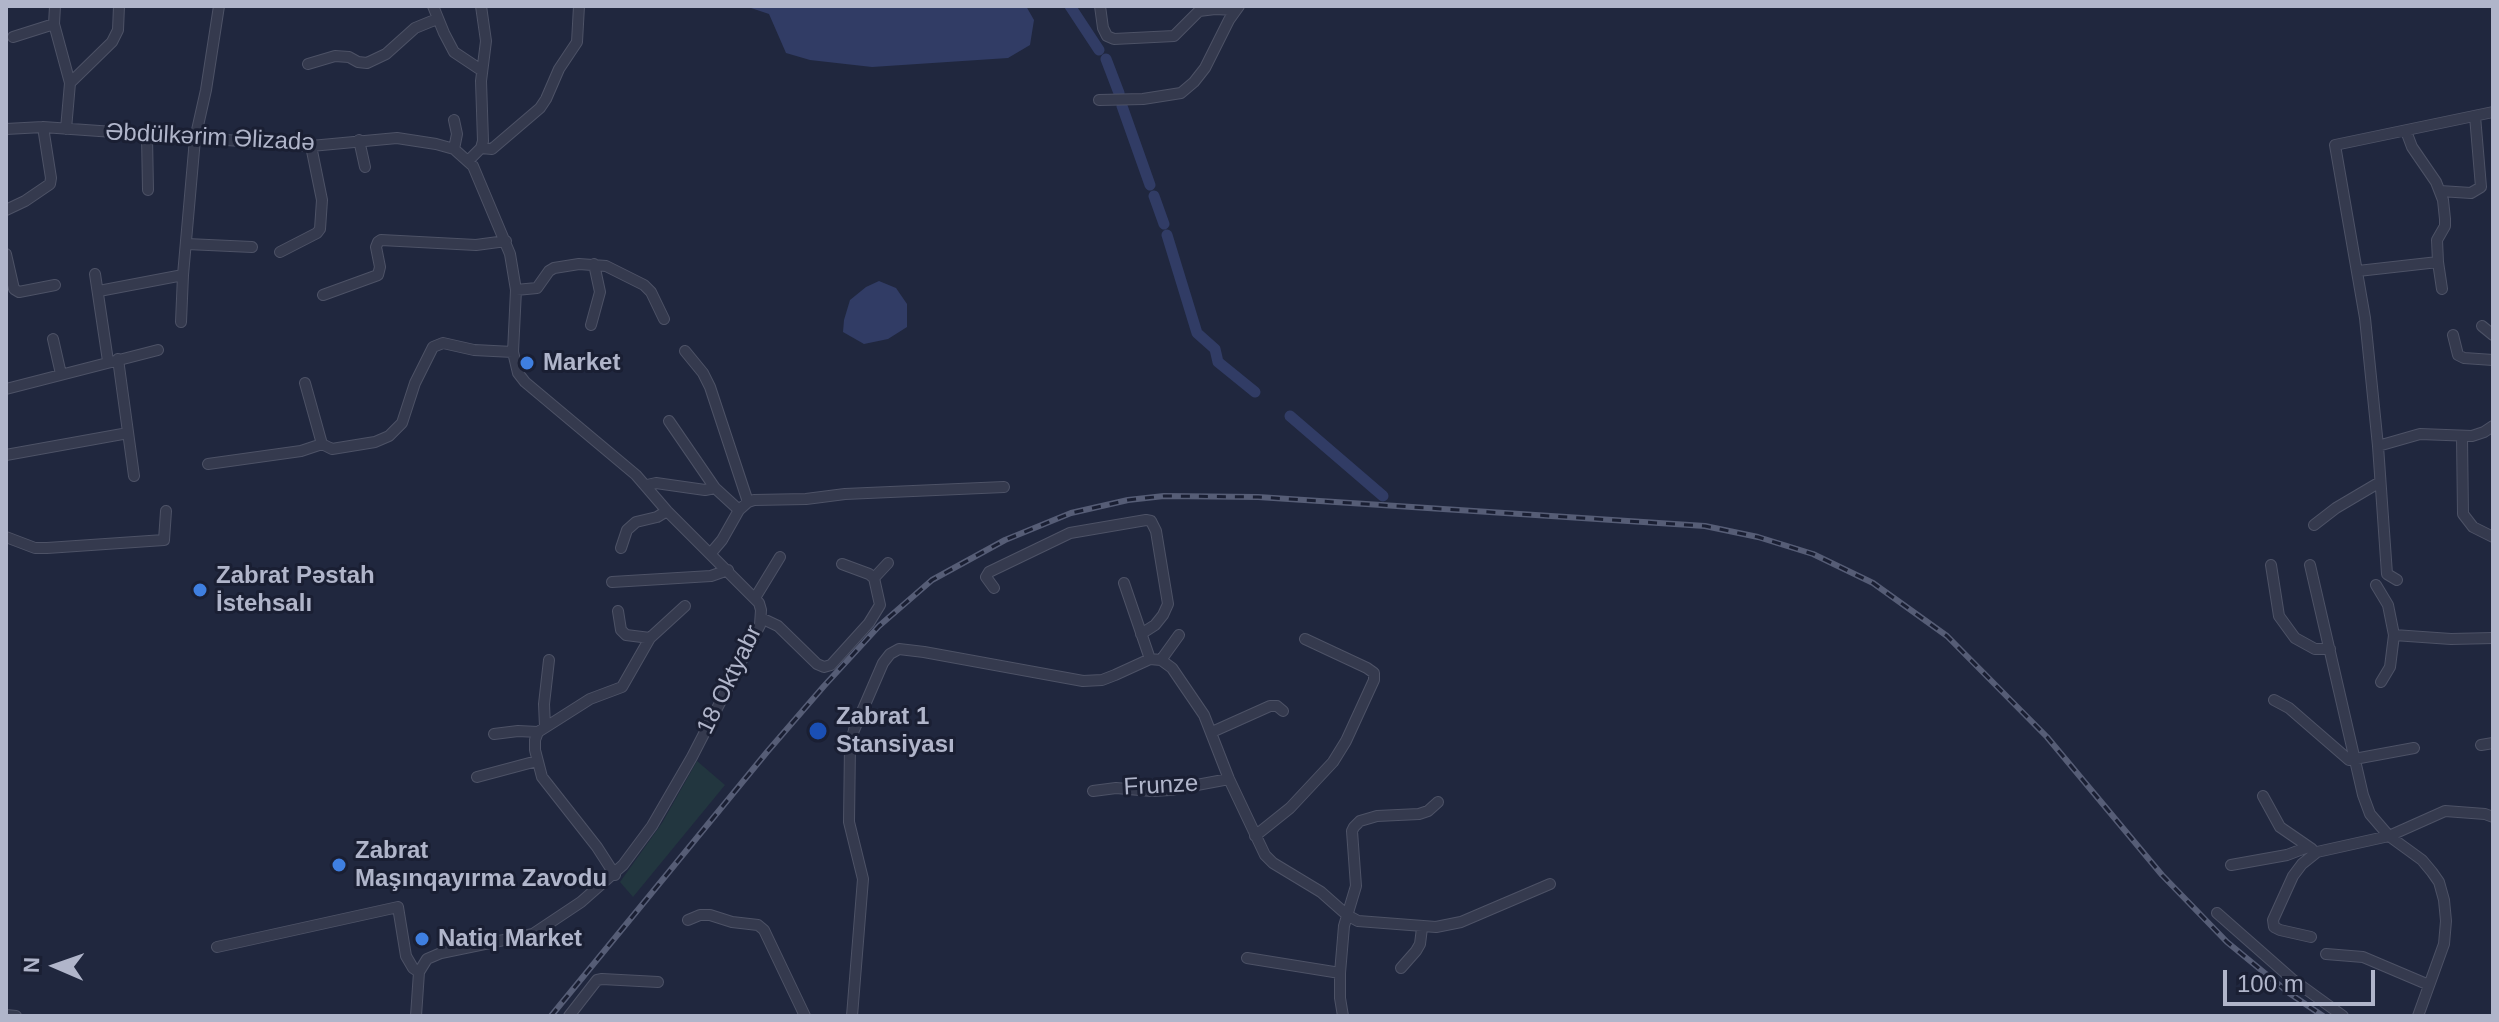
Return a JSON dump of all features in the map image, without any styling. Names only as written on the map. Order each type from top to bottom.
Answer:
[{"type":"street","points":[[55,6],[54,24],[70,83],[66,129]]},
{"type":"street","points":[[70,83],[112,42],[118,30],[119,6]]},
{"type":"street","points":[[181,322],[195,139],[209,78],[219,6]]},
{"type":"street","points":[[433,6],[454,52],[481,70]]},
{"type":"street","points":[[468,161],[481,148],[484,131],[481,70],[486,41],[481,6]]},
{"type":"street","points":[[481,148],[492,149],[540,108],[564,60],[577,42],[579,6]]},
{"type":"street","points":[[1100,6],[1103,28],[1107,36],[1114,39],[1174,36],[1199,11],[1237,8]]},
{"type":"street","points":[[1099,100],[1143,99],[1181,93],[1205,68],[1237,8]]},
{"type":"street","points":[[308,64],[335,56],[367,63],[386,54],[415,28],[437,19]]},
{"type":"street","points":[[13,37],[54,24]]},
{"type":"street","points":[[2397,580],[2387,574],[2378,446],[2358,271],[2335,145],[2493,112]]},
{"type":"street","points":[[2440,191],[2471,193],[2481,187],[2475,116]]},
{"type":"street","points":[[454,120],[457,134],[454,149]]},
{"type":"street","points":[[6,210],[50,184],[43,127]]},
{"type":"street","name":"Əbdülkərim Əlizadə","points":[[6,129],[43,127],[311,146],[397,138],[454,149],[468,161]]},
{"type":"street","points":[[2406,131],[2412,147],[2440,191],[2445,219],[2445,226],[2437,240],[2442,289]]},
{"type":"street","points":[[147,136],[148,190]]},
{"type":"street","points":[[359,140],[365,167]]},
{"type":"street","points":[[280,252],[320,229],[322,200],[311,146]]},
{"type":"street","name":"18 Oktyabr","points":[[419,972],[427,959],[441,953],[533,934],[569,912],[615,875],[652,826],[684,771],[761,618],[755,598],[667,511],[647,485],[518,373],[513,352],[516,290],[506,241],[468,161]]},
{"type":"street","points":[[323,295],[378,275],[380,267],[376,247],[381,240],[476,245],[506,241]]},
{"type":"street","points":[[187,244],[252,247]]},
{"type":"street","points":[[6,254],[14,289],[19,292],[55,285]]},
{"type":"street","points":[[2358,271],[2438,262]]},
{"type":"street","points":[[516,290],[537,288],[554,268],[594,264],[619,271],[644,285],[651,292],[664,319]]},
{"type":"street","points":[[591,325],[600,292],[594,264]]},
{"type":"street","points":[[95,274],[134,476]]},
{"type":"street","points":[[99,291],[183,275]]},
{"type":"street","points":[[2482,326],[2493,335]]},
{"type":"street","points":[[2453,335],[2458,355],[2493,360]]},
{"type":"street","points":[[53,339],[61,374]]},
{"type":"street","points":[[208,464],[301,451],[322,444],[332,449],[361,445],[389,436],[398,429],[406,414],[415,383],[433,347],[451,344],[474,350],[513,352]]},
{"type":"street","points":[[6,389],[158,350]]},
{"type":"street","points":[[685,351],[710,387],[748,502]]},
{"type":"street","points":[[305,383],[322,444]]},
{"type":"street","points":[[669,421],[715,488],[739,510]]},
{"type":"street","points":[[2378,446],[2420,434],[2462,437],[2484,432],[2493,426]]},
{"type":"street","points":[[6,455],[128,433]]},
{"type":"street","points":[[2462,437],[2463,514],[2473,527],[2493,537]]},
{"type":"street","points":[[2314,525],[2380,482]]},
{"type":"street","points":[[647,485],[656,483],[705,490],[715,488]]},
{"type":"street","points":[[711,553],[739,510],[748,502],[1004,487]]},
{"type":"street","points":[[6,537],[35,548],[164,540],[166,511]]},
{"type":"street","points":[[621,548],[627,530],[636,522],[667,511]]},
{"type":"street","points":[[994,588],[986,577],[989,572],[1070,533],[1151,521],[1156,531],[1169,596],[1163,615],[1141,634]]},
{"type":"street","points":[[755,598],[780,557]]},
{"type":"street","points":[[874,578],[888,563]]},
{"type":"street","points":[[761,618],[778,626],[817,664],[828,667],[878,612],[880,601],[874,578],[842,564]]},
{"type":"street","points":[[2271,565],[2279,616],[2295,638],[2315,649],[2330,649]]},
{"type":"street","points":[[2310,565],[2370,814],[2389,836],[2422,860],[2439,882],[2444,900],[2444,944],[2418,1016]]},
{"type":"street","points":[[612,582],[711,576],[728,570]]},
{"type":"street","points":[[1124,583],[1141,634],[1155,660],[1172,668],[1204,715],[1255,836],[1273,863],[1321,892],[1347,915],[1369,923],[1422,928],[1461,922],[1550,884]]},
{"type":"street","points":[[2376,585],[2388,605],[2394,635],[2390,667],[2381,682]]},
{"type":"street","points":[[494,734],[542,730],[590,699],[622,687],[650,638],[685,606]]},
{"type":"street","points":[[618,611],[621,630],[626,635],[650,638]]},
{"type":"street","points":[[852,1016],[863,879],[849,822],[850,745],[878,674],[890,654],[899,649],[908,649],[1094,681],[1155,660],[1179,635]]},
{"type":"street","points":[[2394,635],[2493,638]]},
{"type":"street","points":[[1255,836],[1290,808],[1333,762],[1374,680],[1374,673],[1367,668],[1305,639]]},
{"type":"street","points":[[549,660],[542,730],[535,750],[537,761],[542,777],[615,875]]},
{"type":"street","points":[[2274,700],[2301,717],[2349,760],[2414,748]]},
{"type":"street","points":[[1212,732],[1270,706],[1277,706],[1283,711]]},
{"type":"street","points":[[2481,745],[2493,743]]},
{"type":"street","points":[[477,777],[537,761]]},
{"type":"street","name":"Frunze","points":[[1093,791],[1116,788],[1170,790],[1229,779]]},
{"type":"street","points":[[2263,796],[2280,827],[2312,849]]},
{"type":"street","points":[[1343,1016],[1340,973],[1347,915],[1356,886],[1354,827],[1360,821],[1377,816],[1419,814],[1438,802]]},
{"type":"street","points":[[2231,865],[2389,836],[2445,811],[2493,817]]},
{"type":"street","points":[[2311,937],[2280,930],[2274,927],[2273,920],[2293,876],[2312,849]]},
{"type":"street","points":[[217,947],[398,907],[406,956],[419,972],[416,1016]]},
{"type":"street","points":[[2217,913],[2292,979],[2343,1016]]},
{"type":"street","points":[[688,920],[710,915],[758,925],[764,930],[805,1016]]},
{"type":"street","points":[[1401,968],[1416,951],[1422,928]]},
{"type":"street","points":[[2326,954],[2363,957],[2429,985]]},
{"type":"street","points":[[1247,958],[1340,973]]},
{"type":"street","points":[[569,1016],[597,980],[658,982]]},
{"type":"street","points":[[6,1015],[16,1016]]},
{"type":"shaded area","points":[[697,761],[725,785],[633,897],[620,882],[662,823]]},
{"type":"water","points":[[745,6],[1026,6],[1034,20],[1030,45],[1008,58],[872,67],[810,60],[786,53],[769,14]]},
{"type":"water","points":[[879,281],[896,288],[907,304],[907,327],[888,339],[864,344],[843,332],[844,320],[850,300]]},
{"type":"waterway","points":[[1070,6],[1099,50]]},
{"type":"waterway","points":[[1106,59],[1119,93]]},
{"type":"waterway","points":[[1122,106],[1150,185]]},
{"type":"waterway","points":[[1154,196],[1164,224]]},
{"type":"waterway","points":[[1167,235],[1197,333],[1215,349],[1218,362],[1255,392]]},
{"type":"waterway","points":[[1290,416],[1383,496]]},
{"type":"railway","points":[[551,1016],[824,686],[879,626],[932,580],[1005,540],[1071,513],[1128,500],[1164,496],[1258,497],[1705,526],[1758,537],[1813,554],[1873,583],[1947,636],[2047,737],[2162,875],[2227,942],[2289,993],[2323,1016]]},
{"type":"place","name":"Market","points":[[527,363]]},
{"type":"place","name":"Zabrat Pəstah İstehsalı","points":[[200,590]]},
{"type":"place","name":"Zabrat 1 Stansiyası","points":[[818,731]]},
{"type":"place","name":"Zabrat Maşınqayırma Zavodu","points":[[339,865]]},
{"type":"place","name":"Natiq Market","points":[[422,939]]}]
